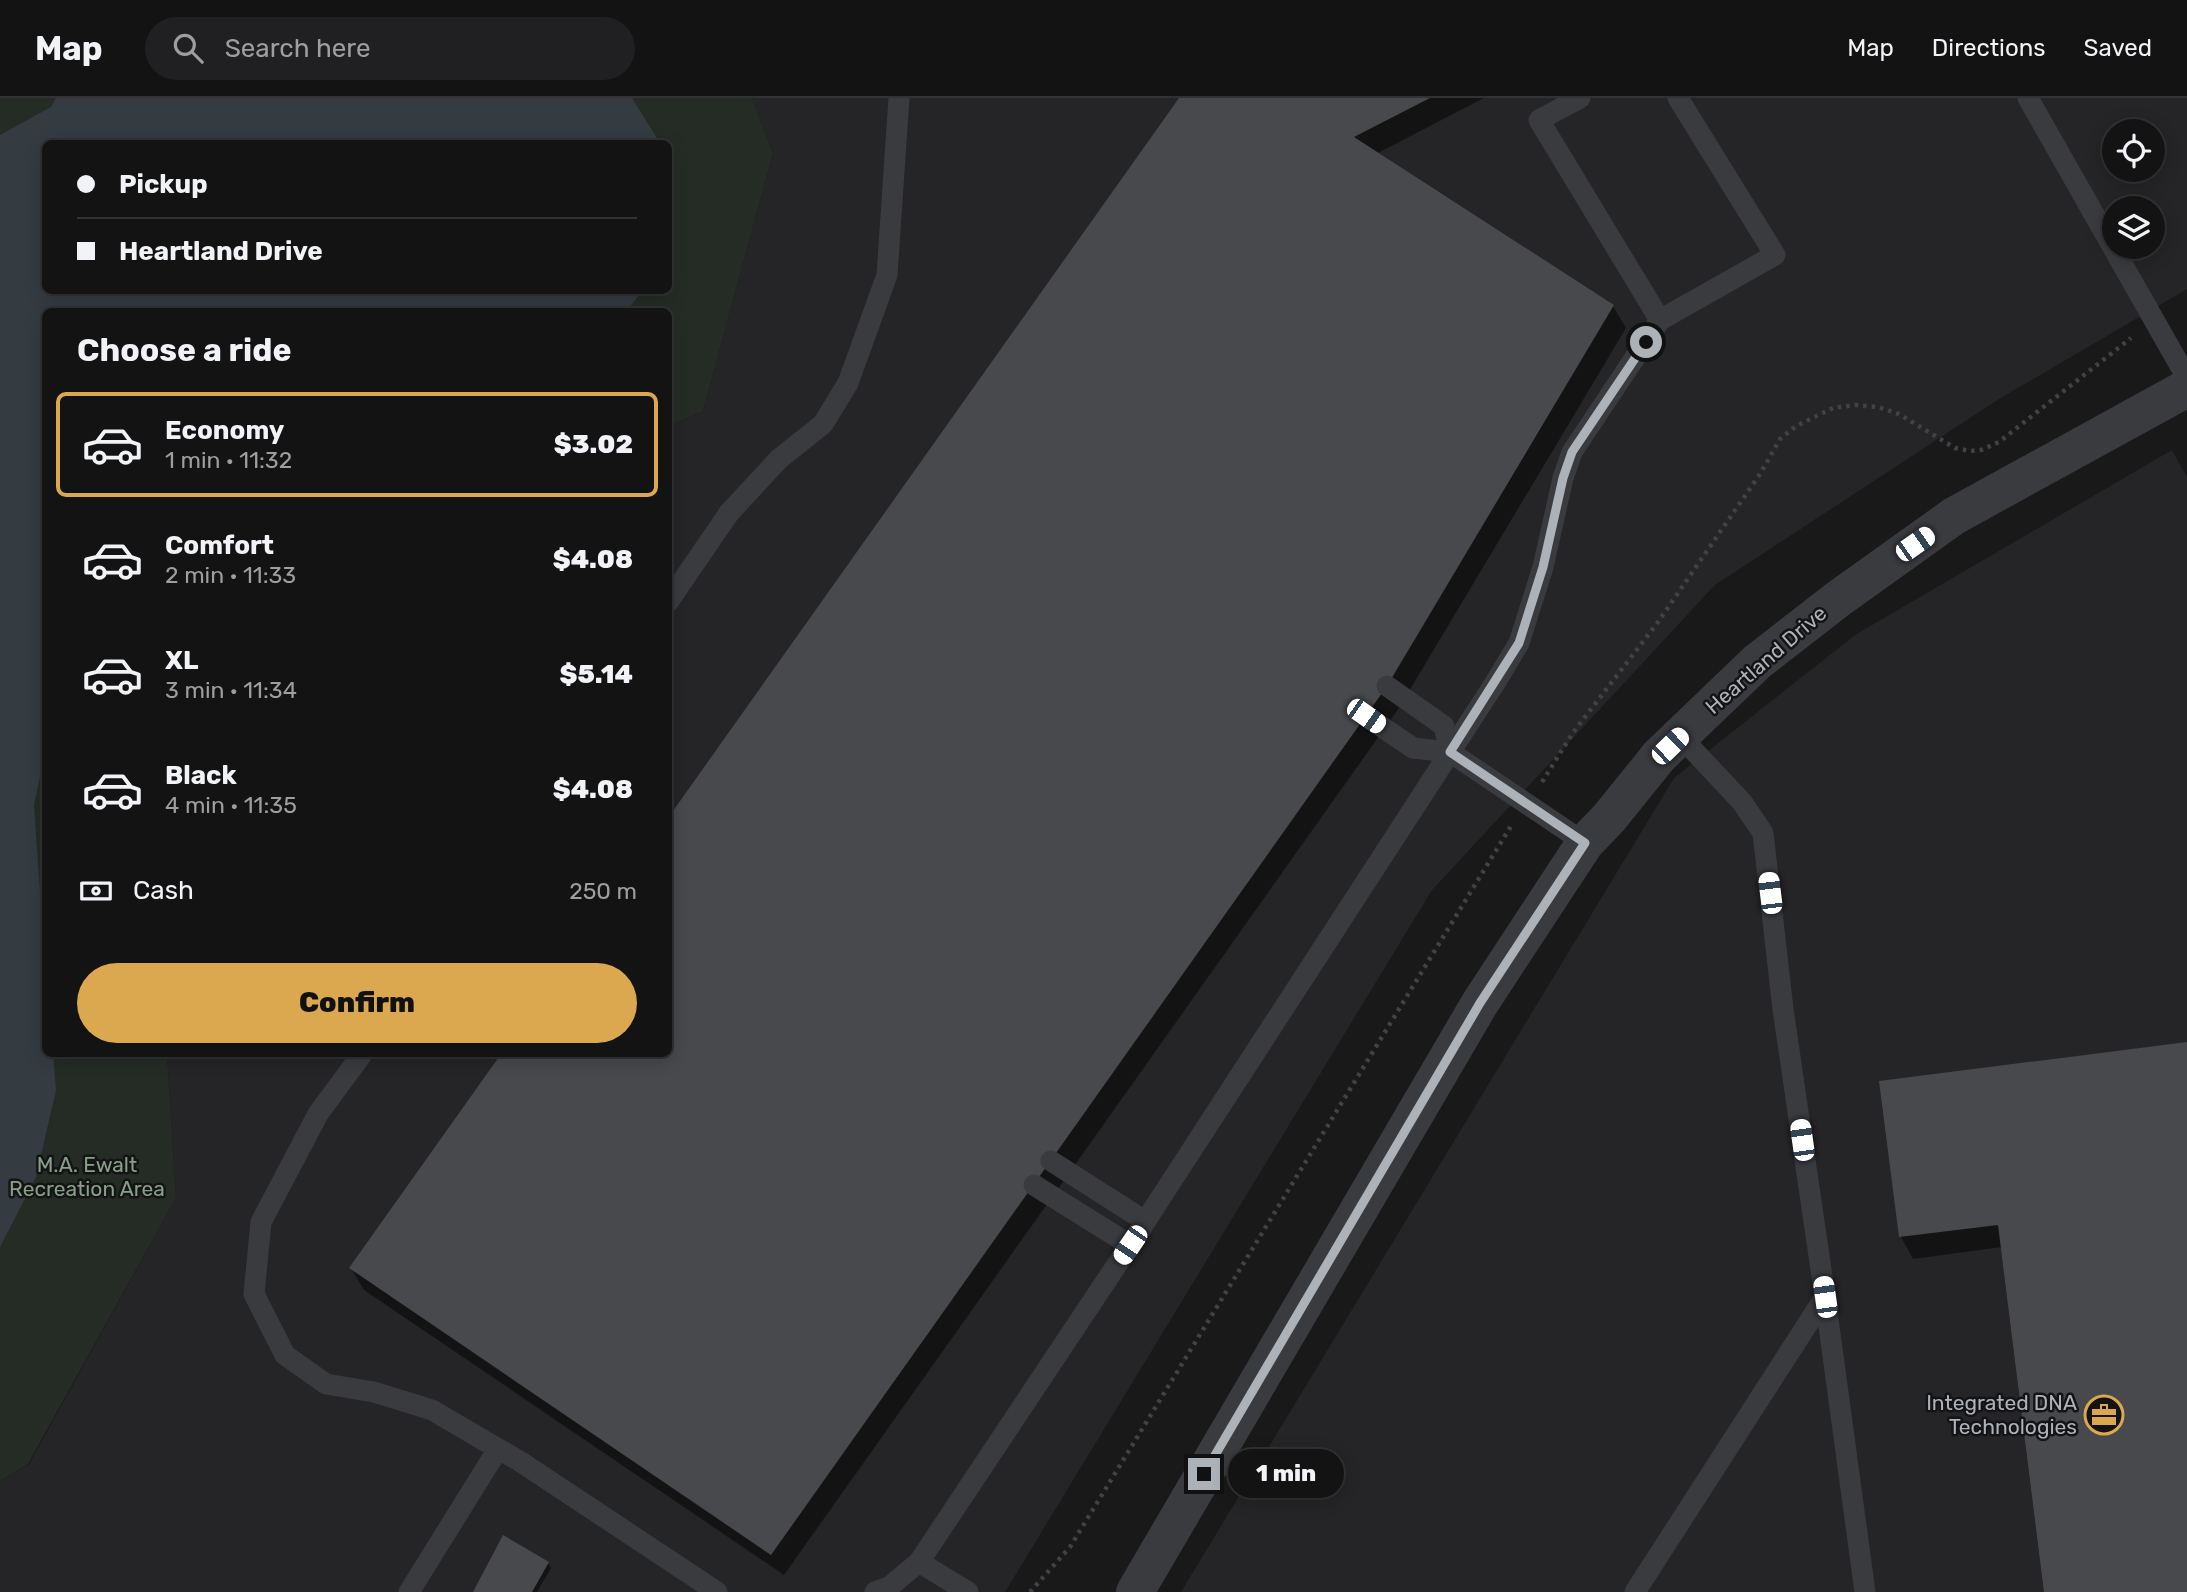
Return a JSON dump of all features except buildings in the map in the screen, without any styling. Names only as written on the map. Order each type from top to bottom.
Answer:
[{"type":"street","name":"Heartland Drive","points":[[1135,1592],[1480,1003],[1585,843],[1660,756],[1757,662],[1838,599],[1954,516],[2187,388]]},
{"type":"lane","points":[[672,596],[729,513],[779,459],[823,424],[848,383],[887,275],[899,98]]},
{"type":"lane","points":[[1580,98],[1539,120],[1660,320]]},
{"type":"lane","points":[[875,1592],[889,1587],[919,1563],[1130,1245],[1519,643],[1543,567],[1563,478],[1572,452],[1660,320],[1775,255],[1678,98]]},
{"type":"lane","points":[[2028,98],[2187,378]]},
{"type":"lane","points":[[1387,686],[1444,726],[1450,752]]},
{"type":"lane","points":[[1366,716],[1413,748],[1450,752],[1585,843]]},
{"type":"lane","points":[[1680,736],[1742,802],[1763,833],[1783,1009],[1865,1592]]},
{"type":"lane","points":[[360,1057],[318,1114],[261,1222],[254,1294],[285,1355],[326,1384],[374,1392],[432,1410],[498,1449],[717,1592]]},
{"type":"lane","points":[[1051,1161],[1145,1221]]},
{"type":"lane","points":[[1034,1185],[1130,1245]]},
{"type":"lane","points":[[1635,1592],[1825,1297]]},
{"type":"lane","points":[[409,1592],[498,1449]]},
{"type":"lane","points":[[919,1563],[968,1592]]},
{"type":"path","points":[[1544,779],[1572,734],[1658,622],[1760,474],[1780,439],[1796,426],[1833,408],[1855,405],[1878,407],[1899,414],[1955,448],[1970,452],[1981,450],[1999,442],[2124,341]]},
{"type":"path","points":[[1030,1592],[1070,1547],[1503,837]]},
{"type":"shaded area","points":[[56,98],[632,98],[658,140],[42,140],[42,294],[640,294],[629,308],[42,308],[42,767],[34,805],[42,921],[42,1057],[53,1057],[56,1090],[36,1177],[0,1247],[0,135],[51,107]]},
{"type":"shaded area","points":[[752,98],[2187,98],[2187,289],[1999,399],[1715,585],[1432,890],[1005,1592],[0,1592],[0,1481],[29,1464],[176,1198],[167,1057],[672,1057],[672,425],[703,411],[773,153]]},
{"type":"shaded area","points":[[2172,450],[2187,477],[2187,1592],[1181,1592],[1674,778],[1855,635]]},
{"type":"green space","name":"M.A. Ewalt Recreation Area","points":[[0,98],[752,98],[773,153],[703,411],[672,425],[672,308],[42,308],[42,1057],[167,1057],[176,1198],[28,1464],[0,1481]]},
{"type":"place","name":"Integrated DNA Technologies","points":[[2104,1415]]},
{"type":"route","points":[[1204,1474],[1480,1003],[1585,843],[1450,752],[1519,643],[1543,567],[1563,478],[1572,452],[1646,342]]}]
